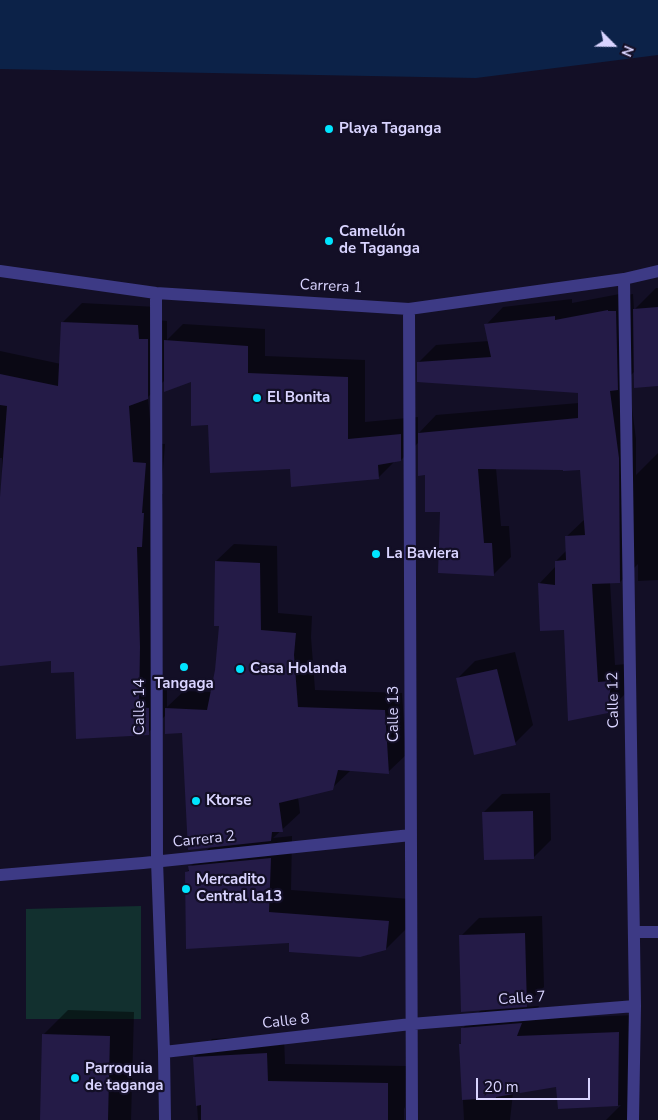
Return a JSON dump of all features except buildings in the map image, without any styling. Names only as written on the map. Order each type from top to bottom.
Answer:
[{"type":"street","name":"Carrera 1","points":[[0,271],[156,293],[409,308],[624,279],[658,271]]},
{"type":"street","name":"Calle 12","points":[[624,279],[635,1006],[634,1120]]},
{"type":"street","name":"Calle 14","points":[[156,293],[157,861],[165,1120]]},
{"type":"street","name":"Calle 13","points":[[409,308],[412,1120]]},
{"type":"street","name":"Carrera 2","points":[[0,875],[411,835]]},
{"type":"street","points":[[634,932],[658,932]]},
{"type":"street","name":"Calle 7","points":[[412,1024],[635,1006]]},
{"type":"street","name":"Calle 8","points":[[164,1052],[412,1024]]},
{"type":"green space","points":[[141,906],[141,1019],[26,1019],[26,909]]},
{"type":"water","points":[[0,0],[658,0],[658,55],[476,78],[0,69]]},
{"type":"place","name":"Playa Taganga","points":[[329,129]]},
{"type":"place","name":"Camellón de Taganga","points":[[329,241]]},
{"type":"place","name":"El Bonita","points":[[257,398]]},
{"type":"place","name":"La Baviera","points":[[376,554]]},
{"type":"place","name":"Tangaga","points":[[184,667]]},
{"type":"place","name":"Casa Holanda","points":[[240,669]]},
{"type":"place","name":"Ktorse","points":[[196,801]]},
{"type":"place","name":"Mercadito Central la13","points":[[186,889]]},
{"type":"place","name":"Parroquia de taganga","points":[[75,1078]]}]
